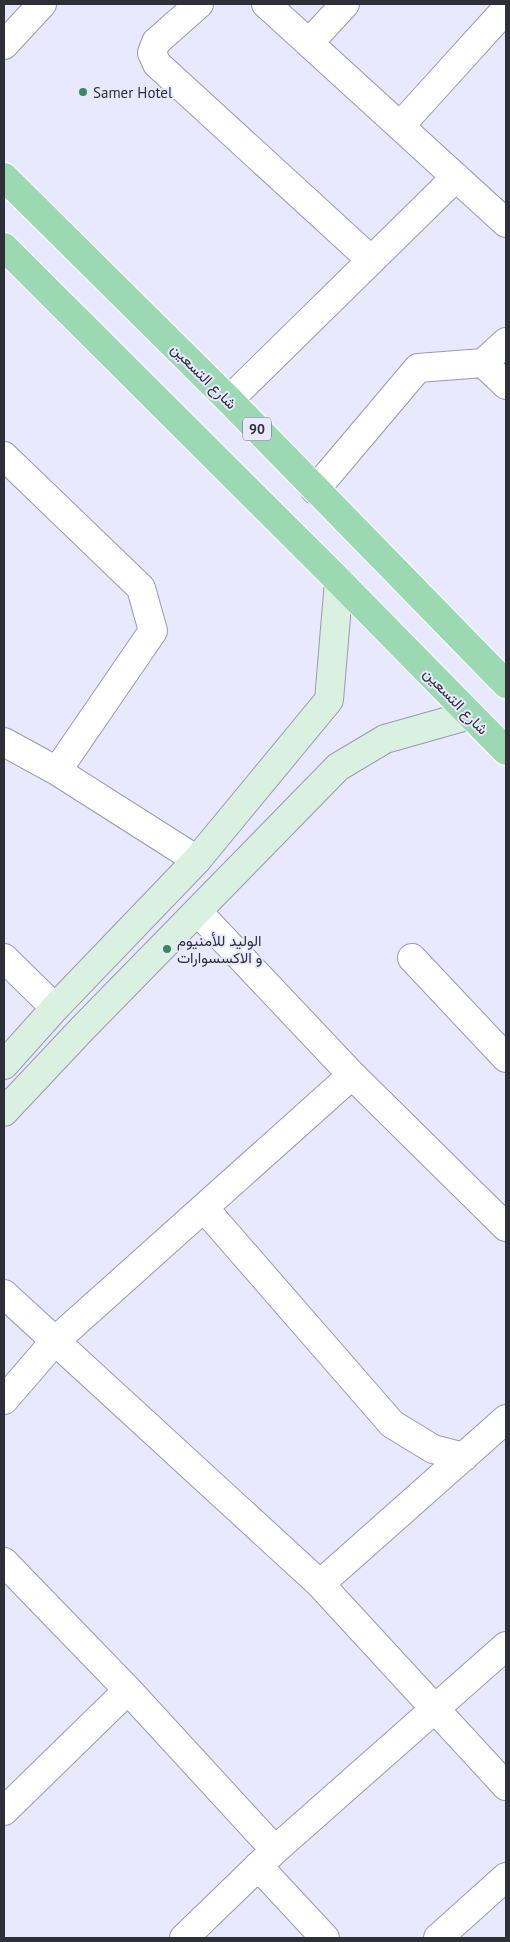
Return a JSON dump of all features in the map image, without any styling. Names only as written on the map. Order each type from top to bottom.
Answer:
[{"type":"highway","name":"شارع التسعين","points":[[4,177],[229,400],[506,684]]},
{"type":"highway","name":"شارع التسعين","points":[[4,247],[340,581],[506,751]]},
{"type":"main road","points":[[4,1065],[55,1008],[197,860],[329,700],[340,581]]},
{"type":"main road","points":[[4,1112],[82,1029],[338,767],[385,739],[470,715]]},
{"type":"street","points":[[4,45],[42,4]]},
{"type":"street","points":[[199,4],[156,42],[152,53],[157,64],[371,260]]},
{"type":"street","points":[[266,4],[456,177],[505,219]]},
{"type":"street","points":[[309,43],[345,4]]},
{"type":"street","points":[[400,126],[506,9]]},
{"type":"street","points":[[229,400],[456,177]]},
{"type":"street","points":[[315,490],[418,368],[483,363],[506,342]]},
{"type":"street","points":[[483,363],[506,385]]},
{"type":"street","points":[[4,456],[141,588],[153,631],[57,771]]},
{"type":"street","points":[[4,742],[57,771],[197,860]]},
{"type":"street","points":[[198,912],[352,1075],[506,1226]]},
{"type":"street","points":[[4,958],[55,1008]]},
{"type":"street","points":[[412,958],[506,1058]]},
{"type":"street","points":[[4,1400],[55,1341],[352,1075]]},
{"type":"street","points":[[204,1208],[392,1424],[433,1449],[464,1457]]},
{"type":"street","points":[[4,1294],[320,1584],[506,1786]]},
{"type":"street","points":[[320,1584],[506,1419]]},
{"type":"street","points":[[4,1562],[128,1690],[267,1858],[325,1938]]},
{"type":"street","points":[[184,1938],[267,1858],[506,1646]]},
{"type":"street","points":[[4,1810],[128,1690]]},
{"type":"street","points":[[438,1938],[506,1877]]},
{"type":"place","name":"Samer Hotel","points":[[83,92]]},
{"type":"place","name":"الوليد للأمنيوم و الاكسسوارات","points":[[167,949]]}]
